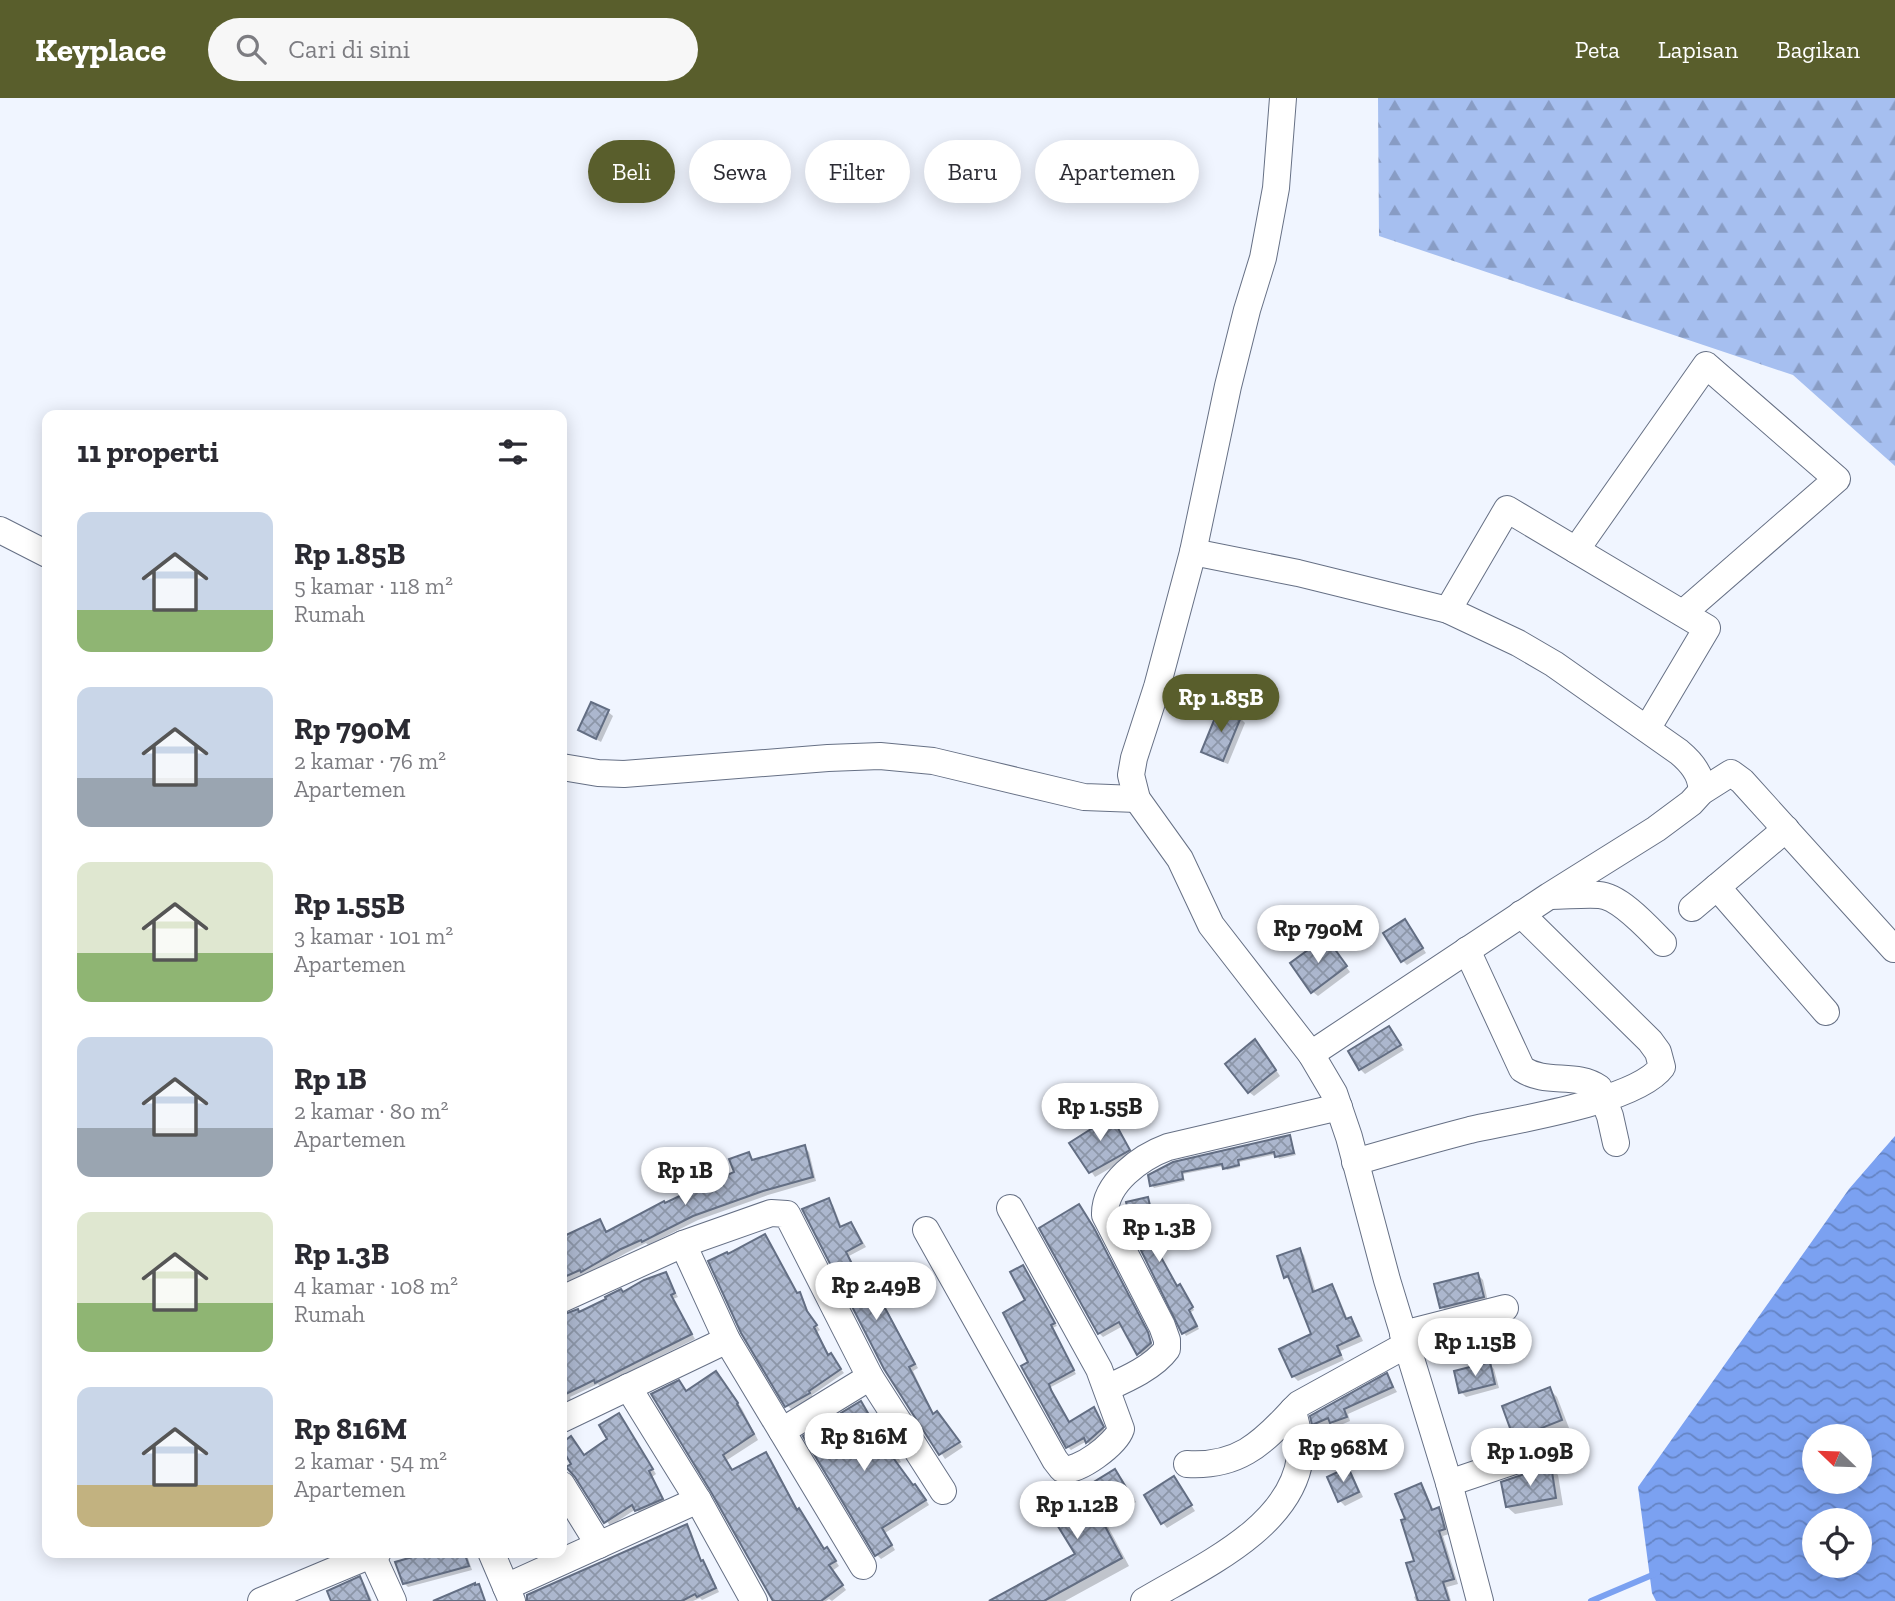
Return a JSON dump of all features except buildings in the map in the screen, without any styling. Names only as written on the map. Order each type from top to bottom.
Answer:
[{"type":"street","points":[[1283,98],[1276,188],[1270,225],[1228,386],[1193,552],[1131,775],[1137,799],[1180,859],[1216,933],[1311,1054],[1325,1076],[1339,1107],[1404,1340],[1449,1483],[1480,1601]]},
{"type":"street","points":[[1576,550],[1706,365],[1837,478],[1683,613]]},
{"type":"street","points":[[1448,610],[1507,509],[1683,613],[1707,628],[1647,729]]},
{"type":"street","points":[[0,530],[42,551]]},
{"type":"street","points":[[1193,552],[1298,573],[1448,610],[1536,654],[1647,729],[1688,759],[1702,784],[1700,792]]},
{"type":"street","points":[[567,768],[624,774],[880,756],[933,761],[1084,797],[1137,799]]},
{"type":"street","points":[[1311,1054],[1521,914],[1656,829],[1691,803],[1700,792],[1731,773],[1742,781],[1894,949]]},
{"type":"street","points":[[1692,908],[1786,830]]},
{"type":"street","points":[[1717,887],[1826,1012]]},
{"type":"street","points":[[1549,896],[1601,894],[1611,898],[1627,909],[1663,943]]},
{"type":"street","points":[[1355,1162],[1468,1130],[1585,1105],[1628,1090],[1657,1073],[1661,1067],[1658,1052],[1650,1041],[1521,914]]},
{"type":"street","points":[[1467,950],[1522,1069],[1542,1079],[1590,1082],[1599,1088],[1604,1097],[1616,1143]]},
{"type":"street","points":[[1107,1388],[1127,1379],[1167,1349],[1162,1326],[1105,1215],[1107,1197],[1112,1188],[1135,1166],[1161,1149],[1339,1107]]},
{"type":"street","points":[[926,1230],[1055,1460],[1068,1470],[1082,1465],[1119,1436],[1121,1429],[1107,1388],[1010,1208]]},
{"type":"street","points":[[567,1297],[683,1244],[771,1213],[787,1214],[870,1377],[943,1491]]},
{"type":"street","points":[[683,1244],[727,1340],[863,1566]]},
{"type":"street","points":[[1187,1464],[1206,1465],[1237,1457],[1261,1442],[1293,1410],[1315,1394],[1404,1340],[1505,1308]]},
{"type":"street","points":[[567,1417],[727,1340]]},
{"type":"street","points":[[782,1431],[870,1377]]},
{"type":"street","points":[[628,1387],[698,1500],[744,1598]]},
{"type":"street","points":[[1144,1601],[1246,1539],[1283,1500],[1292,1486],[1300,1457],[1300,1441],[1293,1410]]},
{"type":"street","points":[[1449,1483],[1544,1451]]},
{"type":"street","points":[[567,1493],[599,1545]]},
{"type":"street","points":[[494,1558],[509,1594],[599,1545],[698,1500]]},
{"type":"street","points":[[266,1600],[366,1558]]},
{"type":"street","points":[[377,1558],[393,1601]]},
{"type":"green space","points":[[1378,98],[1895,98],[1895,466],[1793,375],[1379,236]]},
{"type":"water","points":[[1895,1136],[1895,1601],[1656,1601],[1652,1593],[1638,1487],[1849,1189]]},
{"type":"waterway","points":[[1591,1601],[1657,1573]]}]
